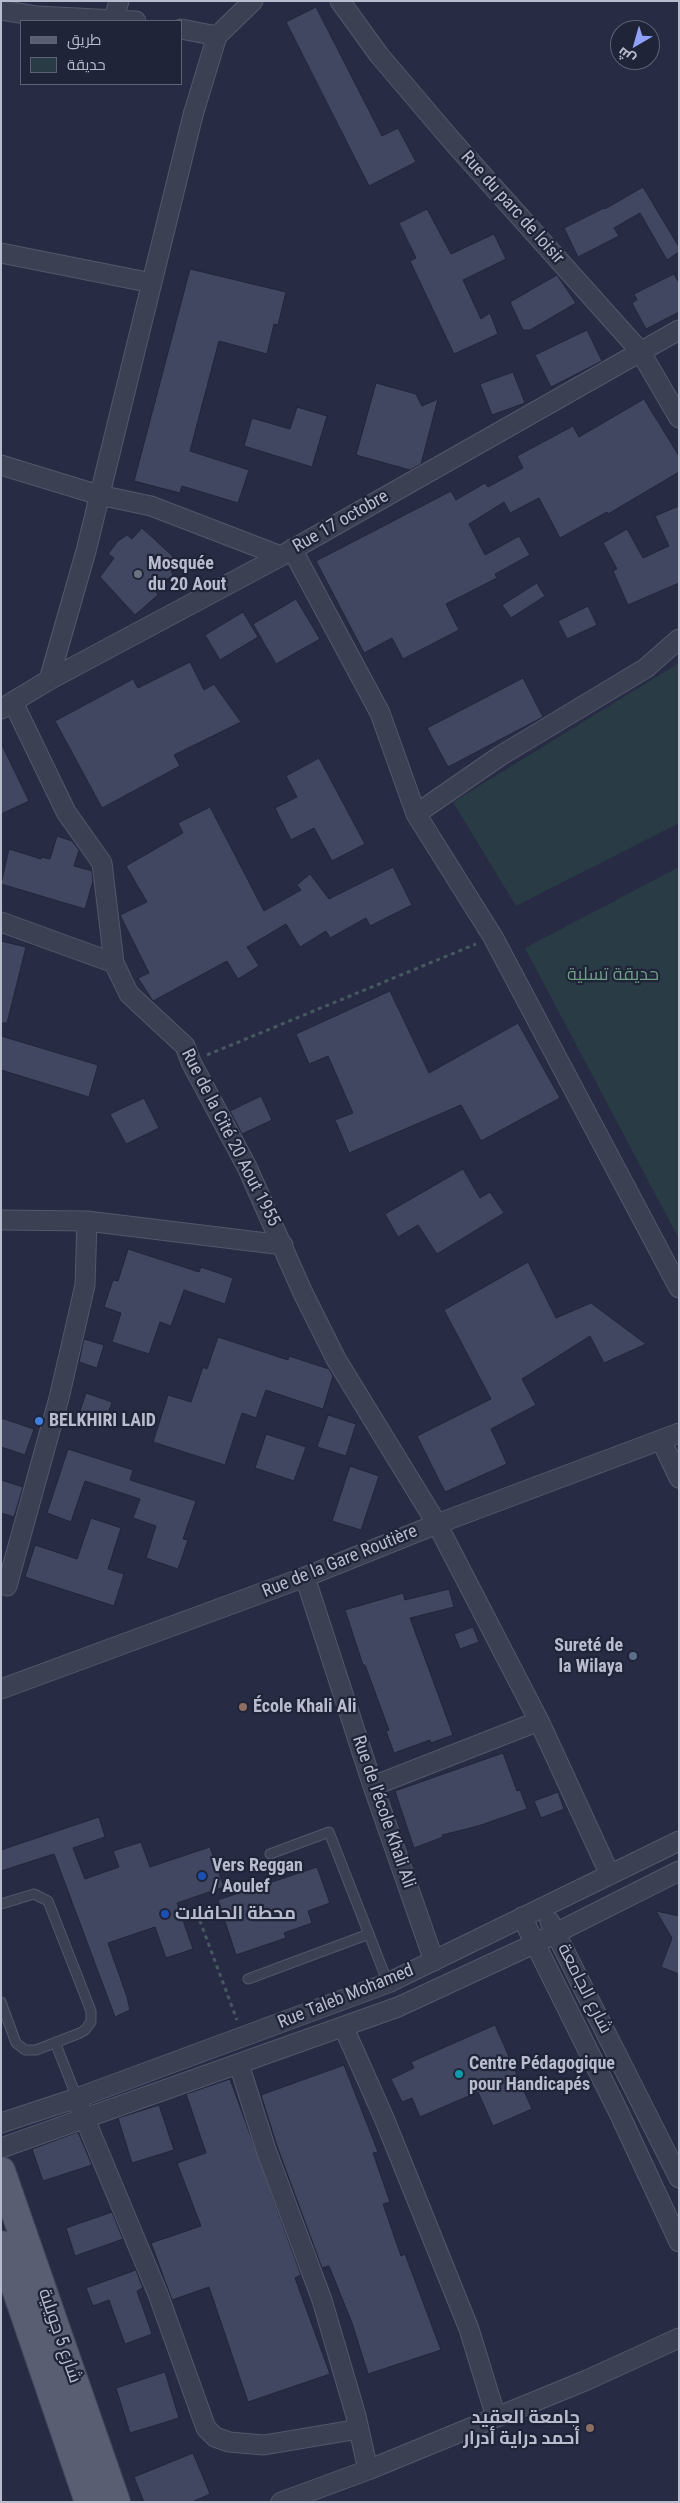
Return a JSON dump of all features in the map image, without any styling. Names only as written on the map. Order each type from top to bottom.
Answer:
[{"type":"main road","name":"شارع 5 جويلية","points":[[1,2170],[116,2502]]},
{"type":"main road","name":"شارع 5 جويلية","points":[[1,2245],[89,2502]]},
{"type":"street","points":[[49,680],[86,551],[193,115],[217,36],[253,1]]},
{"type":"street","name":"Rue du parc de loisir","points":[[340,1],[379,55],[453,142],[640,351],[679,418]]},
{"type":"street","points":[[1,10],[37,16],[116,10],[134,20]]},
{"type":"street","points":[[182,30],[217,36]]},
{"type":"street","points":[[1,253],[152,283]]},
{"type":"street","name":"Rue 17 octobre","points":[[7,705],[49,680],[287,553],[679,330]]},
{"type":"street","points":[[1,465],[99,495],[151,506],[287,553],[380,713],[416,814],[493,937],[679,1288]]},
{"type":"street","points":[[416,814],[500,756],[646,668],[679,639]]},
{"type":"street","name":"Rue de la Cité 20 Aout 1955","points":[[7,705],[66,812],[102,863],[114,963],[128,994],[185,1046],[191,1062],[248,1167],[302,1293],[336,1359],[437,1524],[539,1721],[610,1875]]},
{"type":"street","points":[[1,922],[114,963]]},
{"type":"street","points":[[1,1220],[87,1221],[283,1245]]},
{"type":"street","points":[[7,1586],[75,1329],[84,1285],[87,1221]]},
{"type":"street","name":"Rue de la Gare Routière","points":[[1,1689],[305,1578],[437,1524],[679,1433]]},
{"type":"street","points":[[661,1440],[679,1478]]},
{"type":"street","name":"Rue de l'école Khali Ali","points":[[305,1578],[373,1786],[434,1961]]},
{"type":"street","points":[[373,1786],[539,1721]]},
{"type":"street","name":"Rue Taleb Mohamed","points":[[1,2123],[77,2098],[388,1983],[679,1840]]},
{"type":"street","name":"Rue Taleb Mohamed","points":[[1,2148],[344,2028],[398,2007],[536,1943],[679,1871]]},
{"type":"street","name":"شارع الجامعة","points":[[544,1908],[679,2178]]},
{"type":"street","name":"شارع الجامعة","points":[[522,1918],[536,1943],[679,2242]]},
{"type":"street","points":[[388,1983],[398,2007]]},
{"type":"street","points":[[344,2028],[384,2118],[469,2329],[496,2417]]},
{"type":"street","points":[[239,2064],[266,2150],[322,2300],[359,2429],[368,2470]]},
{"type":"street","points":[[77,2098],[158,2294],[206,2428],[216,2437],[229,2442],[264,2445],[359,2429]]},
{"type":"street","points":[[281,2502],[368,2470],[586,2380],[679,2338]]},
{"type":"lane","points":[[270,1854],[329,1832],[388,1983]]},
{"type":"lane","points":[[1,1904],[34,1894],[48,1902],[91,2011],[91,2022],[85,2030],[30,2051],[20,2047],[14,2038],[1,2002]]},
{"type":"lane","points":[[248,1979],[369,1934]]},
{"type":"lane","points":[[55,2042],[77,2098]]},
{"type":"path","points":[[191,1062],[493,937]]},
{"type":"path","points":[[197,1913],[244,2037]]},
{"type":"green space","points":[[679,663],[679,823],[516,906],[453,802]]},
{"type":"green space","name":"حديقة تسلية","points":[[679,867],[679,1239],[525,948]]},
{"type":"building","points":[[316,7],[382,136],[398,128],[416,162],[369,186],[286,22]]},
{"type":"building","points":[[643,187],[679,247],[679,252],[667,260],[640,213],[614,228],[619,236],[578,257],[564,228],[605,209]]},
{"type":"building","points":[[427,209],[451,254],[494,234],[506,259],[463,280],[481,319],[490,313],[498,334],[454,354],[410,261],[416,258],[399,223]]},
{"type":"building","points":[[190,269],[286,292],[278,325],[274,324],[267,354],[219,341],[190,451],[249,470],[238,503],[182,486],[180,493],[134,481]]},
{"type":"building","points":[[674,274],[679,283],[679,312],[646,329],[632,303],[637,300],[634,294]]},
{"type":"building","points":[[557,275],[576,303],[530,330],[523,330],[510,302]]},
{"type":"building","points":[[587,330],[602,361],[551,387],[535,355]]},
{"type":"building","points":[[513,372],[525,403],[492,415],[480,384]]},
{"type":"building","points":[[376,383],[416,394],[422,406],[438,399],[421,464],[410,470],[356,455]]},
{"type":"building","points":[[644,399],[679,456],[679,472],[608,514],[607,512],[560,538],[539,498],[510,513],[504,502],[469,524],[485,555],[519,536],[530,555],[495,574],[497,578],[446,604],[459,630],[403,659],[392,638],[364,653],[316,561],[451,491],[456,500],[485,483],[488,487],[523,468],[517,456],[573,426],[579,437]]},
{"type":"building","points":[[297,407],[327,416],[312,467],[244,446],[252,418],[290,429]]},
{"type":"building","points":[[679,506],[679,583],[628,605],[613,571],[617,569],[603,543],[627,529],[643,558],[669,546],[655,516]]},
{"type":"building","name":"Mosquée du 20 Aout","points":[[142,528],[179,562],[171,570],[173,576],[154,587],[158,595],[135,615],[100,577],[114,558],[108,554],[118,541],[127,535],[132,539]]},
{"type":"building","points":[[537,583],[545,596],[511,618],[502,605]]},
{"type":"building","points":[[296,599],[320,639],[276,664],[253,624]]},
{"type":"building","points":[[588,606],[597,625],[567,639],[558,621]]},
{"type":"building","points":[[243,612],[258,637],[220,660],[205,635]]},
{"type":"building","points":[[190,662],[204,690],[214,684],[241,722],[174,755],[180,766],[102,808],[55,721],[133,679],[138,688]]},
{"type":"building","points":[[523,678],[543,717],[448,767],[427,728]]},
{"type":"building","points":[[1,743],[29,801],[1,814]]},
{"type":"building","points":[[319,758],[365,844],[332,861],[314,828],[291,840],[275,808],[297,797],[286,776]]},
{"type":"building","points":[[210,807],[264,911],[301,890],[297,885],[310,874],[329,899],[393,867],[412,905],[370,926],[366,918],[330,938],[326,931],[300,947],[286,924],[247,947],[259,966],[238,979],[227,961],[153,1001],[138,978],[149,973],[120,915],[147,902],[126,866],[183,833],[178,823]]},
{"type":"building","points":[[57,836],[72,841],[79,850],[74,866],[92,871],[93,881],[85,909],[1,884],[9,849],[41,859],[41,857],[50,859]]},
{"type":"building","points":[[1,941],[26,947],[7,1023],[1,1023]]},
{"type":"building","points":[[390,991],[429,1073],[518,1023],[560,1098],[481,1141],[461,1105],[349,1153],[335,1120],[353,1113],[328,1056],[309,1064],[296,1034]]},
{"type":"building","points":[[1,1036],[98,1065],[89,1097],[1,1070]]},
{"type":"building","points":[[261,1096],[272,1120],[242,1134],[230,1111]]},
{"type":"building","points":[[144,1098],[159,1128],[126,1144],[110,1114]]},
{"type":"building","points":[[463,1169],[480,1198],[490,1192],[504,1213],[437,1254],[418,1225],[398,1237],[385,1214]]},
{"type":"building","points":[[128,1249],[199,1272],[201,1267],[233,1278],[225,1304],[184,1290],[171,1326],[160,1322],[149,1354],[112,1342],[121,1313],[104,1307],[113,1280],[118,1281]]},
{"type":"building","points":[[528,1262],[556,1318],[591,1303],[646,1344],[604,1363],[590,1336],[522,1379],[536,1405],[491,1429],[507,1464],[445,1492],[417,1436],[491,1399],[444,1310]]},
{"type":"building","points":[[218,1337],[288,1360],[289,1356],[329,1369],[333,1376],[323,1409],[266,1390],[256,1418],[242,1413],[225,1465],[153,1442],[168,1395],[191,1402],[203,1367],[207,1369]]},
{"type":"building","points":[[84,1339],[104,1345],[97,1368],[79,1362]]},
{"type":"building","points":[[86,1393],[112,1402],[104,1426],[78,1417]]},
{"type":"building","points":[[328,1415],[356,1424],[346,1456],[317,1447]]},
{"type":"building","points":[[1,1418],[34,1429],[25,1455],[1,1447]]},
{"type":"building","points":[[266,1434],[306,1447],[294,1481],[255,1468]]},
{"type":"building","points":[[68,1449],[133,1470],[130,1480],[196,1501],[183,1539],[188,1540],[178,1569],[146,1558],[156,1526],[133,1518],[140,1499],[85,1481],[71,1522],[47,1513]]},
{"type":"building","points":[[350,1466],[379,1476],[361,1530],[332,1521]]},
{"type":"building","points":[[1,1480],[23,1487],[14,1517],[1,1513]]},
{"type":"building","points":[[91,1518],[121,1528],[108,1569],[124,1574],[114,1606],[25,1577],[35,1545],[77,1559]]},
{"type":"building","points":[[449,1589],[454,1607],[410,1618],[453,1735],[431,1743],[430,1740],[394,1753],[386,1731],[389,1730],[365,1665],[363,1665],[345,1610],[403,1593],[405,1600]]},
{"type":"building","points":[[473,1627],[479,1642],[460,1649],[454,1634]]},
{"type":"building","points":[[503,1753],[517,1791],[520,1790],[527,1809],[478,1826],[442,1835],[443,1837],[414,1848],[395,1791]]},
{"type":"building","points":[[558,1792],[564,1809],[541,1818],[534,1801]]},
{"type":"building","points":[[99,1817],[105,1837],[73,1848],[85,1879],[119,1867],[113,1851],[141,1842],[150,1867],[210,1847],[224,1887],[177,1903],[193,1949],[166,1958],[155,1927],[108,1943],[130,2010],[115,2017],[54,1854],[1,1871],[1,1850]]},
{"type":"building","points":[[317,1867],[330,1903],[308,1911],[312,1923],[284,1933],[286,1938],[236,1955],[218,1900]]},
{"type":"building","points":[[656,1911],[679,1916],[679,1974],[661,1967],[672,1938]]},
{"type":"building","name":"Centre Pédagogique pour Handicapés","points":[[495,2025],[532,2109],[493,2126],[478,2092],[420,2117],[412,2098],[402,2102],[391,2079],[414,2068],[411,2062]]},
{"type":"building","points":[[344,2065],[378,2152],[373,2153],[390,2202],[383,2204],[401,2256],[405,2254],[441,2350],[368,2374],[352,2323],[329,2266],[322,2268],[277,2146],[261,2095]]},
{"type":"building","points":[[230,2079],[301,2275],[295,2278],[330,2374],[248,2402],[209,2287],[172,2300],[151,2243],[201,2226],[177,2163],[206,2153],[186,2094]]},
{"type":"building","points":[[159,2105],[174,2150],[132,2163],[118,2118]]},
{"type":"building","points":[[78,2132],[92,2165],[43,2181],[32,2149]]},
{"type":"building","points":[[112,2212],[123,2239],[75,2256],[66,2228]]},
{"type":"building","points":[[136,2270],[143,2288],[137,2291],[152,2334],[125,2344],[109,2300],[93,2306],[86,2288]]},
{"type":"building","points":[[165,2372],[179,2418],[130,2433],[116,2388]]},
{"type":"building","points":[[193,2453],[210,2494],[192,2502],[144,2502],[134,2477]]},
{"type":"place","name":"Mosquée du 20 Aout","points":[[138,574]]},
{"type":"place","name":"BELKHIRI LAID","points":[[39,1421]]},
{"type":"place","name":"Sureté de la Wilaya","points":[[633,1656]]},
{"type":"place","name":"École Khali Ali","points":[[243,1707]]},
{"type":"place","name":"Vers Reggan / Aoulef","points":[[202,1876]]},
{"type":"place","name":"محطة الحافلات","points":[[165,1914]]},
{"type":"place","name":"Centre Pédagogique pour Handicapés","points":[[459,2074]]},
{"type":"place","name":"جامعة العقيد أحمد دراية أدرار","points":[[590,2428]]}]
